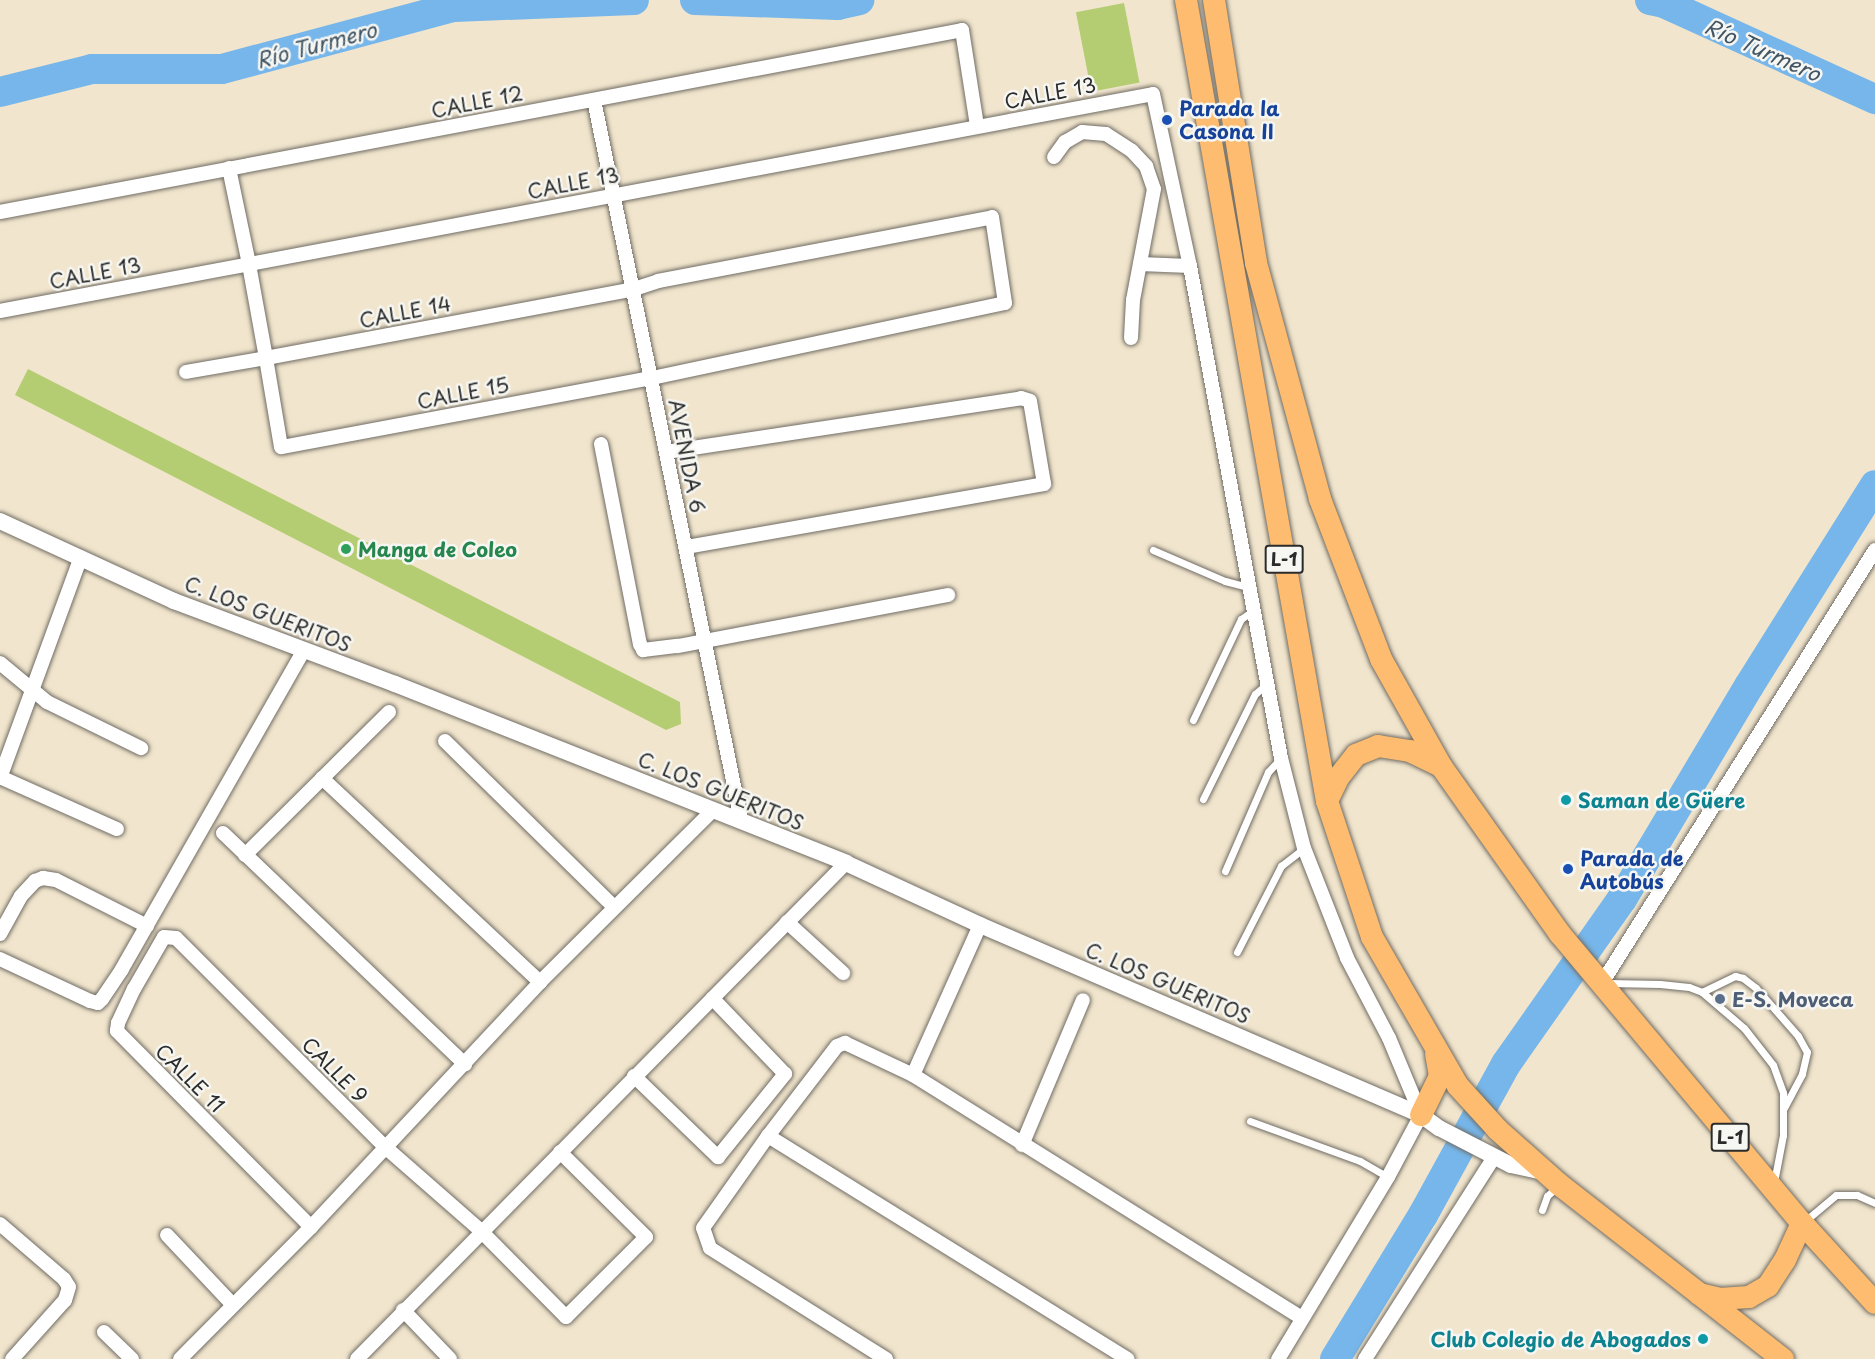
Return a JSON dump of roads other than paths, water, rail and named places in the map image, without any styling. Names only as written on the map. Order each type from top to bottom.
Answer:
[{"type":"main road","name":"L-1","points":[[1186,4],[1327,801],[1372,937],[1435,1050],[1458,1086],[1498,1130],[1552,1179],[1695,1293],[1783,1359]]},
{"type":"main road","name":"L-1","points":[[1214,4],[1256,263],[1320,499],[1381,659],[1441,766],[1560,934],[1802,1223],[1875,1303]]},
{"type":"main road","points":[[1327,801],[1338,778],[1356,755],[1378,746],[1410,751],[1441,766]]},
{"type":"main road","points":[[1430,1121],[1440,1076],[1435,1050]]},
{"type":"main road","points":[[1695,1293],[1720,1299],[1749,1297],[1768,1286],[1785,1260],[1802,1223]]},
{"type":"street","name":"CALLE 12","points":[[0,213],[962,30],[977,126]]},
{"type":"street","name":"CALLE 13","points":[[0,311],[1153,94],[1190,266]]},
{"type":"street","name":"AVENIDA 6","points":[[594,100],[741,820]]},
{"type":"street","points":[[1054,157],[1065,142],[1082,132],[1106,134],[1132,151],[1146,166],[1154,189],[1133,300],[1131,338]]},
{"type":"street","points":[[229,168],[266,358]]},
{"type":"street","name":"CALLE 14","points":[[186,372],[631,290],[658,281],[992,217],[1005,303],[651,378]]},
{"type":"street","points":[[1140,264],[1190,266],[1281,758],[1304,848],[1347,958],[1430,1121],[1388,1177],[1278,1359]]},
{"type":"street","name":"CALLE 15","points":[[266,358],[281,447],[651,378]]},
{"type":"street","points":[[666,452],[1021,398],[1030,401],[1044,484],[685,547]]},
{"type":"street","points":[[601,444],[643,650],[650,651],[948,595]]},
{"type":"street","name":"C. LOS GUERITOS","points":[[0,520],[174,601],[741,820],[846,863],[980,925],[1430,1121],[1510,1165],[1552,1179]]},
{"type":"street","points":[[1595,975],[1875,550]]},
{"type":"street","points":[[81,558],[0,778],[117,829]]},
{"type":"street","points":[[0,959],[98,1003],[122,969],[304,650]]},
{"type":"street","points":[[0,663],[47,702],[141,748]]},
{"type":"street","points":[[245,855],[388,712]]},
{"type":"street","points":[[445,741],[614,907]]},
{"type":"street","points":[[322,778],[540,982]]},
{"type":"street","points":[[180,1359],[311,1227],[384,1146],[465,1064],[540,982],[713,810]]},
{"type":"street","points":[[223,833],[465,1064]]},
{"type":"street","points":[[357,1359],[846,863]]},
{"type":"street","points":[[0,934],[21,896],[35,881],[43,878],[56,880],[147,926]]},
{"type":"street","points":[[787,922],[843,973]]},
{"type":"street","points":[[913,1075],[980,925]]},
{"type":"street","name":"CALLE 9","points":[[164,937],[176,938],[384,1146],[481,1231],[566,1317],[646,1237],[560,1152]]},
{"type":"street","name":"CALLE 11","points":[[164,937],[134,988],[118,1023],[117,1031],[311,1227]]},
{"type":"street","points":[[634,1076],[718,1157],[785,1074],[712,998]]},
{"type":"street","points":[[1022,1145],[1083,1000]]},
{"type":"street","points":[[886,1359],[710,1248],[704,1228],[768,1136],[837,1046],[845,1043],[913,1075],[1302,1318]]},
{"type":"street","points":[[768,1136],[1127,1359]]},
{"type":"street","points":[[1365,1359],[1488,1154]]},
{"type":"street","points":[[0,1224],[64,1279],[69,1287],[65,1300],[12,1359]]},
{"type":"street","points":[[167,1235],[233,1305]]},
{"type":"street","points":[[403,1311],[450,1359]]},
{"type":"street","points":[[104,1332],[132,1359]]},
{"type":"street","points":[[0,1354],[5,1359]]},
{"type":"lane","points":[[1153,550],[1226,581],[1251,588]]},
{"type":"lane","points":[[1193,720],[1241,619],[1254,610]]},
{"type":"lane","points":[[1203,799],[1255,694],[1268,683]]},
{"type":"lane","points":[[1225,871],[1268,772],[1281,758]]},
{"type":"lane","points":[[1237,952],[1281,866],[1304,848]]},
{"type":"lane","points":[[1595,975],[1702,992],[1744,1028],[1773,1065],[1783,1093],[1783,1135],[1773,1188]]},
{"type":"lane","points":[[1702,992],[1735,976],[1743,978],[1756,988],[1798,1036],[1808,1052],[1802,1074],[1783,1110]]},
{"type":"lane","points":[[1250,1121],[1360,1161],[1388,1177]]},
{"type":"lane","points":[[1542,1210],[1552,1179]]},
{"type":"lane","points":[[1802,1223],[1836,1195],[1857,1195],[1875,1203]]},
{"type":"waterway","name":"Río Turmero","points":[[0,92],[92,69],[222,69],[454,7],[634,0]]},
{"type":"waterway","name":"Río Turmero","points":[[695,0],[838,5],[859,0]]},
{"type":"waterway","name":"Río Turmero","points":[[1650,0],[1664,3],[1875,99]]},
{"type":"waterway","points":[[1335,1359],[1423,1215],[1506,1064],[1622,899],[1749,686],[1875,485]]},
{"type":"place","name":"Parada la Casona II","points":[[1167,120]]},
{"type":"place","name":"Manga de Coleo","points":[[346,549]]},
{"type":"place","name":"Saman de Güere","points":[[1566,800]]},
{"type":"place","name":"Parada de Autobús","points":[[1568,869]]},
{"type":"place","name":"E-S. Moveca","points":[[1720,999]]},
{"type":"place","name":"Club Colegio de Abogados","points":[[1703,1339]]}]
